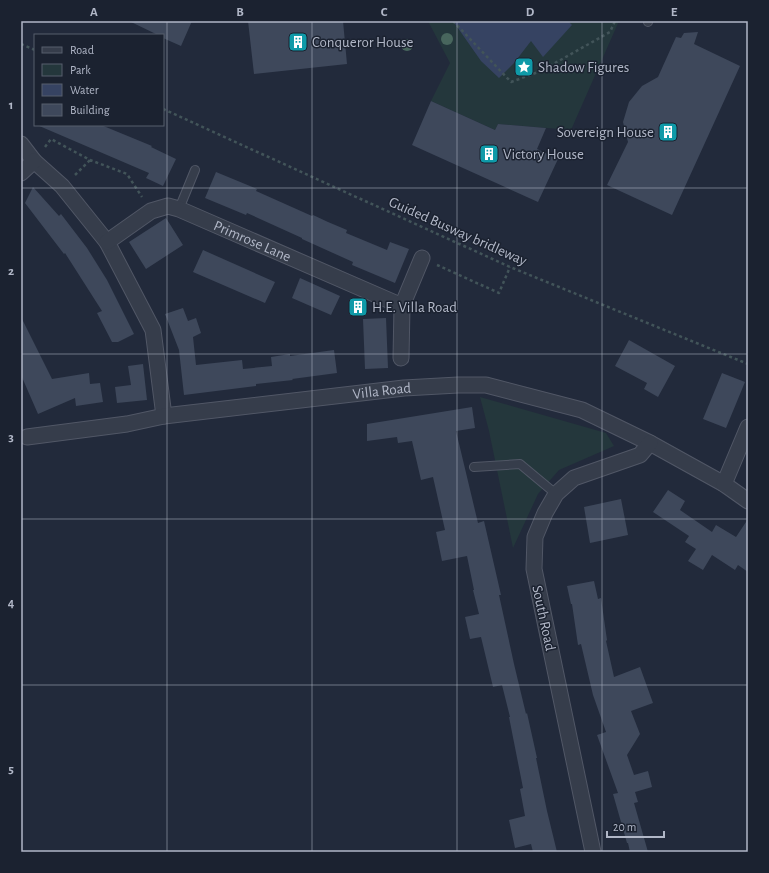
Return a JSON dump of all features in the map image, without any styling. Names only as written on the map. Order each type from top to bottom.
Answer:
[{"type":"street","points":[[21,144],[34,161],[62,186],[107,242],[153,330],[164,416]]},
{"type":"street","points":[[21,173],[34,161]]},
{"type":"street","name":"Primrose Lane","points":[[107,242],[151,211],[168,206],[179,209],[402,306]]},
{"type":"street","points":[[400,358],[402,306],[422,258]]},
{"type":"street","name":"Villa Road","points":[[24,437],[128,424],[164,416],[404,388],[486,385],[582,410],[650,443],[724,484],[748,501]]},
{"type":"street","points":[[724,484],[748,427]]},
{"type":"street","name":"South Road","points":[[593,852],[534,569],[536,537],[545,513],[556,494],[574,478],[640,455],[650,443]]},
{"type":"lane","points":[[179,209],[195,170]]},
{"type":"lane","points":[[474,467],[520,464],[556,494]]},
{"type":"path","points":[[453,21],[511,82],[541,71],[610,32],[615,21]]},
{"type":"path","points":[[21,44],[34,50]]},
{"type":"path","name":"Guided Busway bridleway","points":[[164,109],[510,267],[748,364]]},
{"type":"path","points":[[34,161],[51,139],[90,160],[127,174],[151,211]]},
{"type":"path","points":[[422,258],[499,293],[510,267]]},
{"type":"green space","points":[[429,21],[619,21],[571,130],[498,124],[495,130],[431,101],[450,63]]},
{"type":"green space","points":[[480,397],[606,433],[614,446],[559,470],[538,494],[513,548],[489,431]]},
{"type":"water","points":[[453,21],[568,21],[572,25],[543,57],[531,41],[514,63],[499,78],[481,61]]},
{"type":"building","points":[[129,21],[192,21],[181,46],[164,38],[164,34],[156,34]]},
{"type":"building","name":"Conqueror House","points":[[248,21],[343,21],[347,64],[254,74]]},
{"type":"building","name":"Sovereign House","points":[[698,32],[694,44],[740,66],[672,215],[607,185],[628,142],[623,122],[629,102],[642,86],[658,77],[676,37],[681,38],[684,33]]},
{"type":"building","name":"Victory House","points":[[431,101],[495,130],[498,124],[546,128],[537,149],[558,159],[538,202],[412,145]]},
{"type":"building","points":[[39,126],[103,126],[152,146],[151,147],[176,159],[163,186],[146,178],[149,173]]},
{"type":"building","points":[[216,172],[257,189],[256,191],[312,216],[313,215],[347,230],[346,233],[387,250],[390,242],[409,249],[395,283],[352,265],[353,262],[247,213],[246,215],[205,198]]},
{"type":"building","points":[[33,187],[59,216],[61,214],[87,248],[107,280],[134,334],[118,342],[112,342],[97,313],[102,311],[65,253],[64,254],[25,203]]},
{"type":"building","points":[[166,218],[183,245],[146,269],[129,242]]},
{"type":"building","points":[[203,250],[275,282],[265,303],[193,272]]},
{"type":"building","points":[[300,278],[340,296],[331,315],[292,298]]},
{"type":"building","points":[[183,308],[188,321],[196,318],[201,333],[193,337],[196,365],[242,360],[243,369],[272,366],[271,357],[334,350],[337,373],[256,384],[256,386],[184,395],[179,350],[165,314]]},
{"type":"building","points":[[21,317],[52,379],[89,373],[90,384],[100,383],[103,402],[76,406],[75,398],[38,414],[21,375]]},
{"type":"building","points":[[386,318],[388,368],[365,369],[363,319]]},
{"type":"building","points":[[629,340],[675,366],[658,397],[644,389],[647,383],[615,366]]},
{"type":"building","points":[[143,364],[147,400],[117,403],[115,387],[131,385],[128,366]]},
{"type":"building","points":[[722,373],[745,382],[726,428],[703,419]]},
{"type":"building","points":[[472,407],[475,428],[456,431],[478,523],[484,521],[501,595],[499,595],[514,664],[526,714],[527,713],[557,852],[533,852],[531,844],[515,848],[509,820],[525,816],[520,789],[523,788],[510,717],[502,685],[493,687],[481,637],[470,639],[465,617],[479,614],[467,556],[442,561],[436,532],[445,530],[433,477],[421,480],[412,441],[398,443],[397,437],[367,441],[367,424]]},
{"type":"building","points":[[668,490],[685,501],[680,510],[712,532],[716,525],[736,537],[748,519],[748,572],[738,565],[735,570],[712,555],[703,570],[688,561],[696,549],[685,542],[689,536],[653,512]]},
{"type":"building","points":[[621,499],[628,535],[590,543],[584,507]]},
{"type":"building","points":[[594,581],[598,599],[601,598],[606,641],[614,677],[640,667],[653,703],[631,711],[640,734],[627,755],[634,775],[648,771],[652,787],[635,792],[638,802],[634,803],[648,852],[630,852],[613,794],[618,793],[597,735],[606,732],[593,695],[581,644],[578,645],[572,604],[567,586]]},
{"type":"place","name":"Conqueror House","points":[[298,42]]},
{"type":"place","name":"Shadow Figures","points":[[524,67]]},
{"type":"place","name":"Sovereign House","points":[[668,132]]},
{"type":"place","name":"Victory House","points":[[489,154]]},
{"type":"place","name":"H.E. Villa Road","points":[[358,307]]}]
